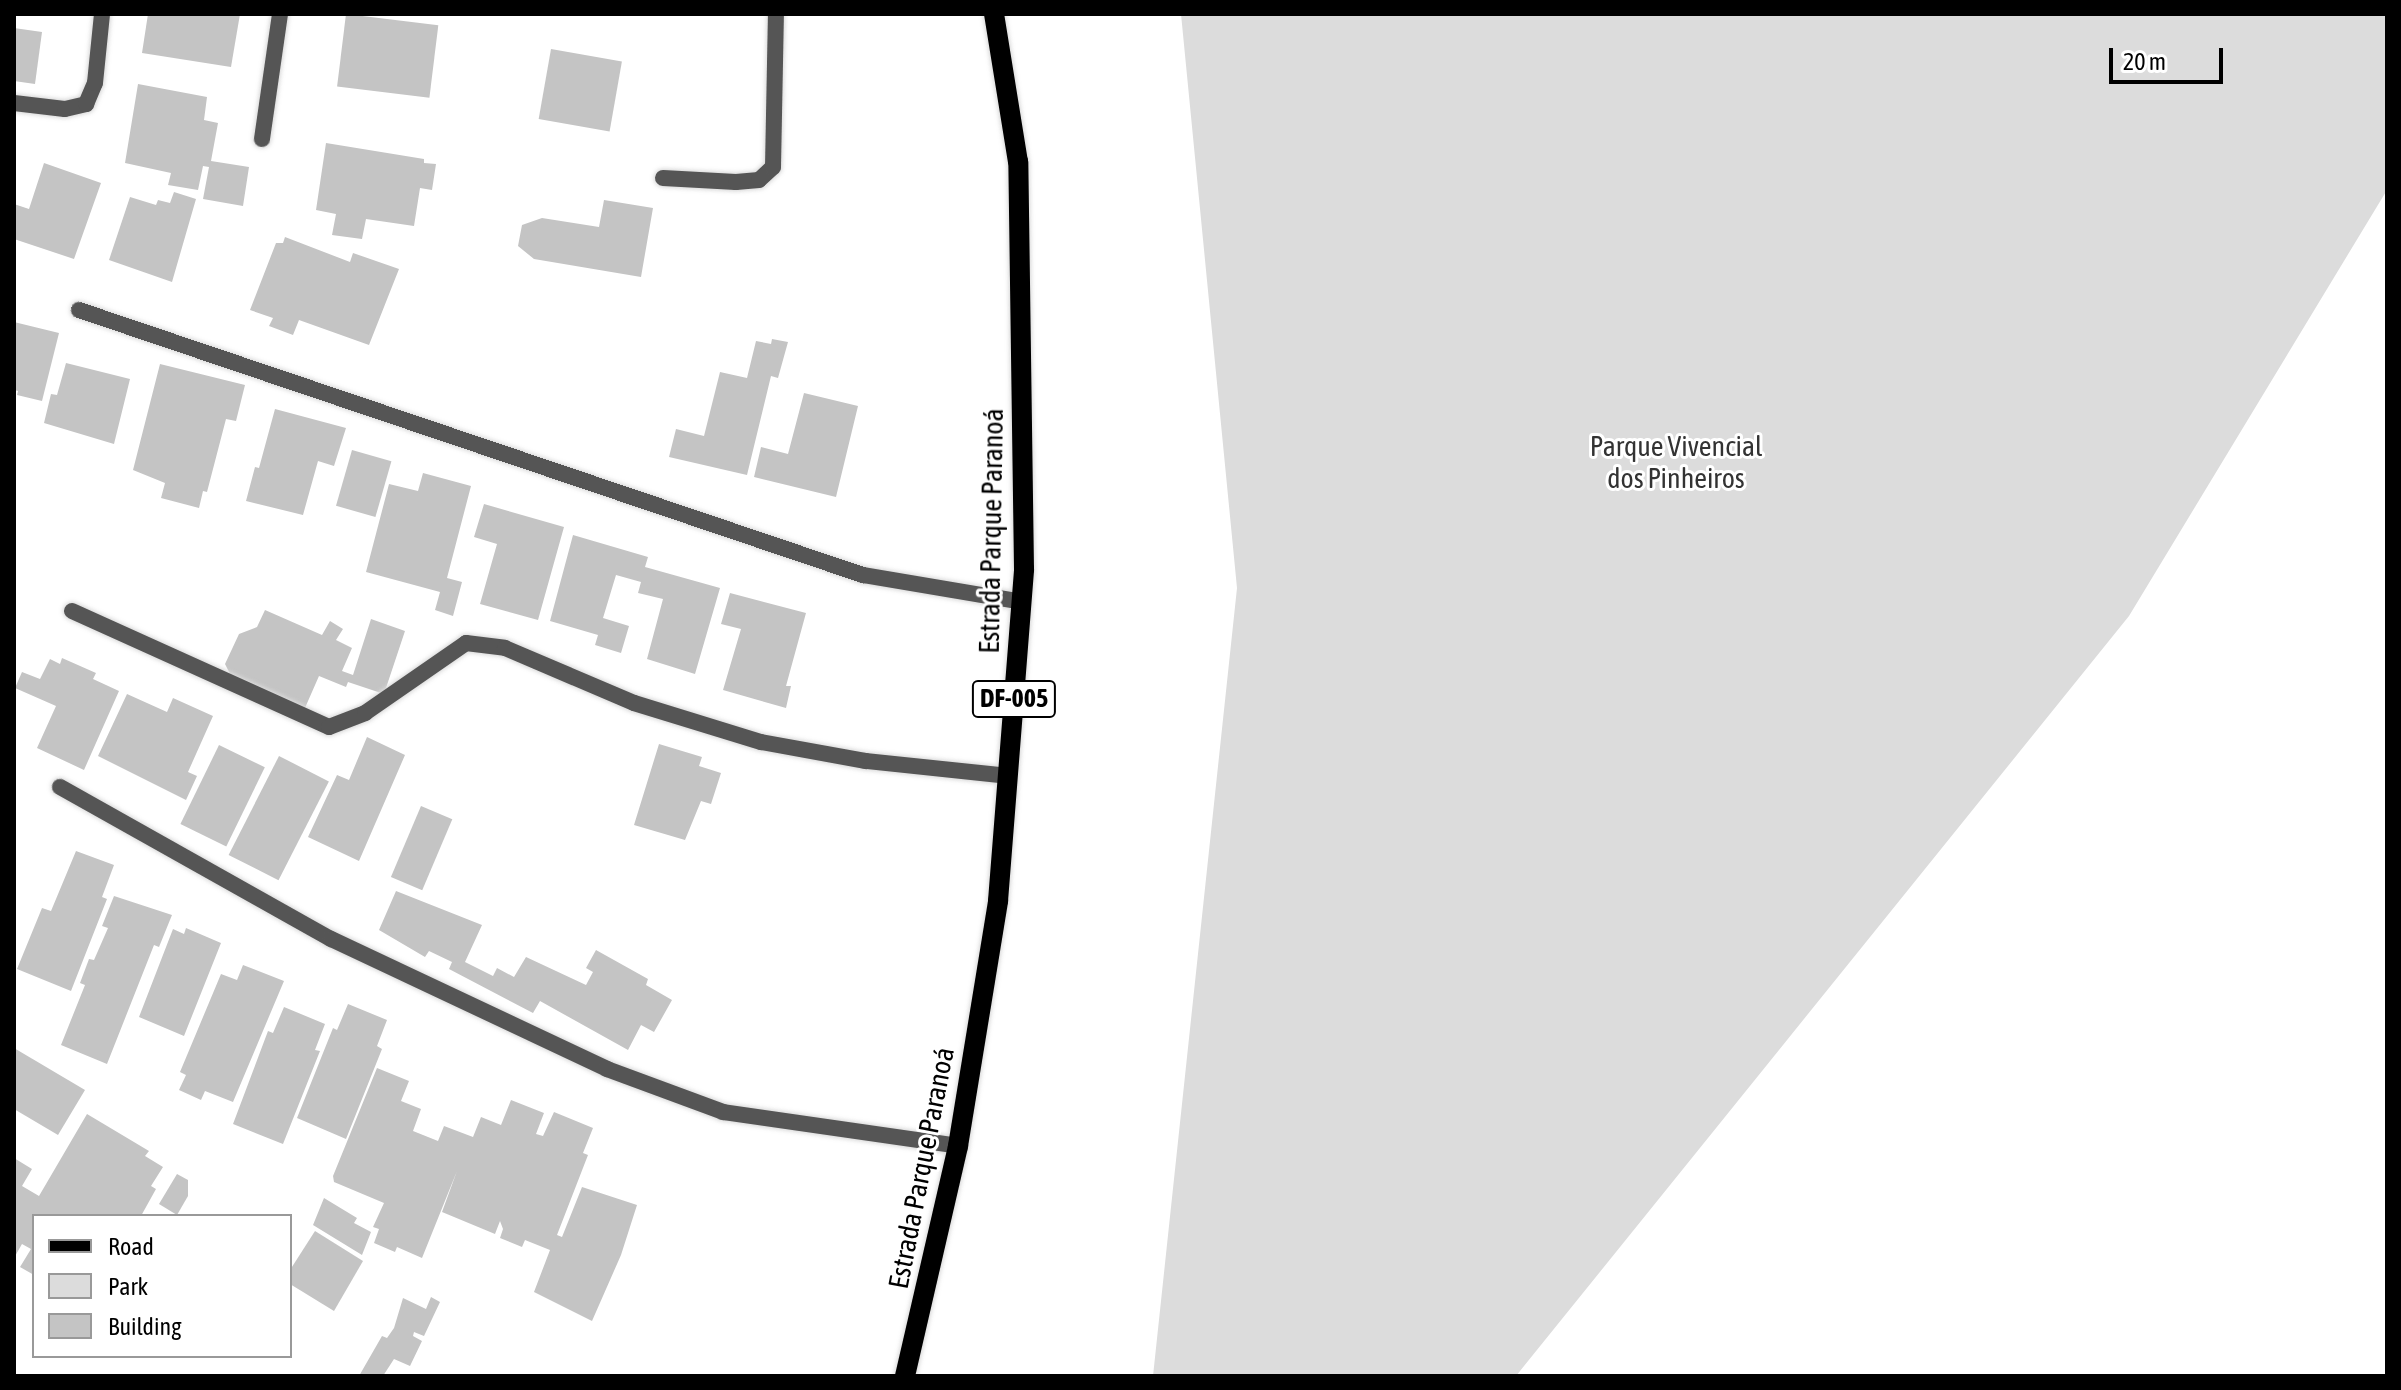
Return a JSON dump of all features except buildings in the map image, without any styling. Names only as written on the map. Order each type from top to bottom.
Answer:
[{"type":"main road","name":"Estrada Parque Paranoá","points":[[905,1376],[958,1146],[998,901],[1022,602],[1018,162],[994,14]]},
{"type":"street","points":[[14,103],[65,109],[86,104],[95,83],[102,14]]},
{"type":"street","points":[[262,139],[280,14]]},
{"type":"street","points":[[663,178],[736,182],[759,180],[773,167],[776,14]]},
{"type":"street","points":[[79,310],[851,571],[1022,602]]},
{"type":"street","points":[[72,611],[329,727],[365,713],[466,643],[505,648],[634,703],[761,742],[866,761],[1008,776]]},
{"type":"street","points":[[60,787],[331,939],[607,1069],[723,1112],[958,1146]]},
{"type":"green space","name":"Parque Vivencial dos Pinheiros","points":[[1181,14],[2387,14],[2387,190],[2129,616],[1516,1376],[1153,1376],[1237,588]]}]
